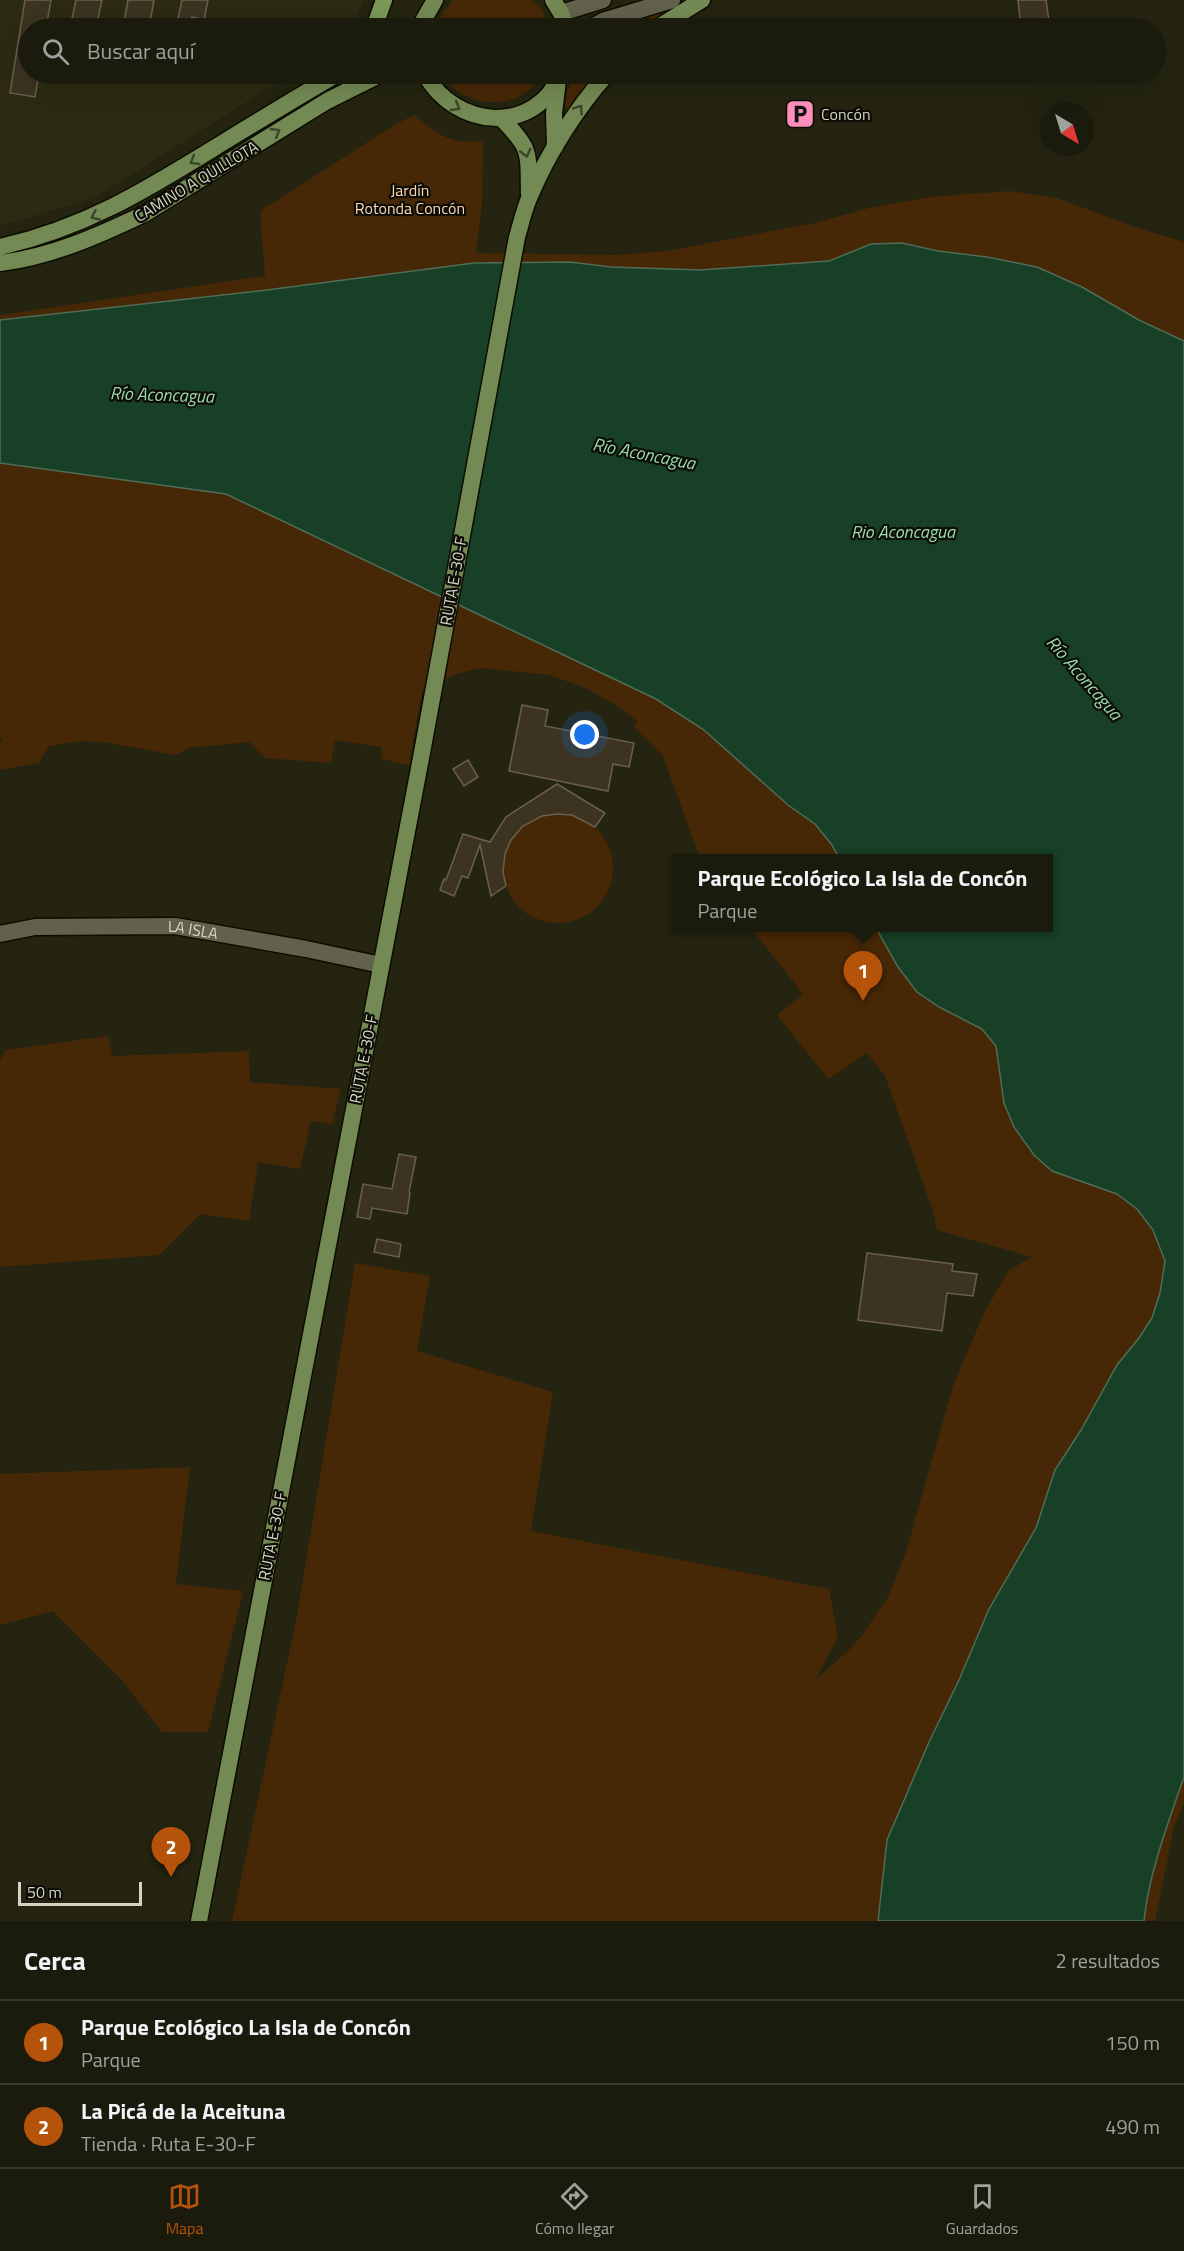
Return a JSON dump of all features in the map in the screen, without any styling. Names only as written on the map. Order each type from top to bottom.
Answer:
[{"type":"highway","points":[[378,18],[384,0]]},
{"type":"main road","points":[[425,18],[435,0]]},
{"type":"main road","points":[[673,18],[702,0]]},
{"type":"main road","name":"CAMINO A QUILLOTA","points":[[0,247],[75,225],[124,202],[320,84]]},
{"type":"main road","name":"CAMINO A QUILLOTA","points":[[0,263],[62,248],[118,227],[146,213],[327,101],[361,84]]},
{"type":"main road","points":[[432,84],[441,97],[453,107],[482,117],[501,118],[524,112],[534,106],[548,94],[555,84]]},
{"type":"main road","name":"RUTA E-30-F","points":[[199,1921],[421,758],[517,237],[530,197],[555,148],[554,113],[559,84]]},
{"type":"main road","points":[[555,148],[599,84]]},
{"type":"main road","name":"RUTA E-30-F","points":[[501,118],[526,148],[529,157],[530,197]]},
{"type":"street","points":[[560,14],[603,0]]},
{"type":"street","points":[[613,18],[672,0]]},
{"type":"street","name":"LA ISLA","points":[[0,934],[35,927],[175,926],[381,965]]},
{"type":"shaded area","points":[[0,0],[364,0],[355,18],[18,18],[18,84],[275,84],[94,198],[0,226]]},
{"type":"green space","points":[[453,0],[532,0],[541,8],[546,18],[440,18]]},
{"type":"green space","points":[[657,13],[659,16],[656,18],[642,18]]},
{"type":"green space","points":[[449,84],[535,84],[516,98],[496,102],[474,99]]},
{"type":"green space","points":[[571,84],[590,84],[568,113],[566,112],[567,91]]},
{"type":"green space","name":"Jardín Rotonda Concón","points":[[414,115],[438,133],[453,140],[483,141],[482,206],[476,253],[618,255],[667,251],[815,223],[869,208],[930,197],[1009,191],[1057,198],[1135,227],[1184,242],[1184,1802],[1174,1827],[1155,1921],[232,1921],[297,1616],[355,1263],[430,1276],[417,1351],[553,1392],[531,1531],[829,1589],[838,1637],[815,1680],[848,1651],[863,1634],[888,1597],[906,1552],[953,1386],[984,1313],[1009,1270],[1032,1257],[937,1230],[933,1211],[885,1076],[867,1053],[828,1079],[777,1015],[803,994],[754,932],[1053,932],[1053,854],[699,854],[663,756],[634,727],[637,721],[619,707],[586,688],[549,675],[480,668],[456,674],[422,690],[409,765],[382,759],[381,747],[335,740],[331,763],[265,758],[249,742],[189,748],[176,755],[103,742],[80,741],[49,746],[39,763],[0,770],[0,742],[2,741],[0,734],[0,315],[265,276],[260,211],[396,124]]},
{"type":"green space","points":[[558,813],[579,818],[597,829],[608,847],[613,868],[608,889],[597,907],[579,918],[558,923],[537,918],[519,907],[508,889],[503,868],[508,847],[519,829],[537,818]]},
{"type":"green space","points":[[108,1036],[112,1056],[249,1051],[250,1082],[341,1089],[332,1124],[311,1121],[300,1169],[258,1162],[249,1221],[200,1214],[159,1255],[0,1267],[0,1060],[6,1050]]},
{"type":"green space","points":[[190,1467],[176,1584],[243,1591],[208,1732],[162,1732],[121,1679],[53,1611],[0,1625],[0,1474]]},
{"type":"water","name":"Rio Aconcagua","points":[[902,243],[1037,267],[1082,287],[1139,320],[1184,341],[1184,1777],[1150,1884],[1144,1921],[878,1921],[887,1840],[929,1742],[959,1680],[989,1609],[1036,1528],[1055,1470],[1081,1430],[1117,1365],[1152,1318],[1160,1293],[1165,1261],[1153,1230],[1137,1209],[1117,1194],[1052,1171],[1034,1155],[1014,1127],[1004,1103],[996,1046],[982,1029],[939,1007],[917,992],[898,967],[878,932],[1053,932],[1053,854],[837,854],[815,824],[788,805],[704,730],[656,699],[226,494],[0,463],[0,320],[267,290],[474,263],[570,262],[611,267],[700,270],[829,261],[871,244]]},
{"type":"building","points":[[25,0],[51,0],[48,18],[22,18]]},
{"type":"building","points":[[76,0],[102,0],[98,18],[72,18]]},
{"type":"building","points":[[128,0],[154,0],[151,18],[125,18]]},
{"type":"building","points":[[182,0],[208,0],[204,18],[178,18]]},
{"type":"building","points":[[1018,0],[1046,0],[1049,18],[1020,18]]},
{"type":"building","points":[[18,43],[18,84],[37,84],[35,97],[10,93]]},
{"type":"building","points":[[522,705],[548,710],[545,726],[634,743],[629,767],[613,764],[608,791],[509,771]]},
{"type":"building","points":[[468,760],[478,777],[464,786],[453,769]]},
{"type":"building","points":[[557,784],[605,813],[595,827],[572,815],[542,816],[523,826],[511,840],[505,854],[503,872],[506,886],[491,896],[480,845],[468,878],[462,876],[454,896],[440,890],[463,834],[490,842],[506,817]]},
{"type":"building","points":[[399,1154],[416,1157],[407,1214],[372,1208],[370,1219],[357,1217],[363,1184],[392,1189]]},
{"type":"building","points":[[377,1239],[401,1244],[399,1257],[374,1252]]},
{"type":"building","points":[[867,1253],[953,1264],[952,1271],[977,1274],[973,1296],[947,1293],[942,1331],[858,1320]]},
{"type":"place","name":"Concón","points":[[800,114]]},
{"type":"place","name":"Parque Ecológico La Isla de Concón","points":[[863,1001]]},
{"type":"place","name":"La Picá de la Aceituna","points":[[171,1877]]},
{"type":"water label","name":"Río Aconcagua","points":[[162,395]]},
{"type":"water label","name":"Río Aconcagua","points":[[644,454]]},
{"type":"water label","name":"Río Aconcagua","points":[[1084,678]]}]
